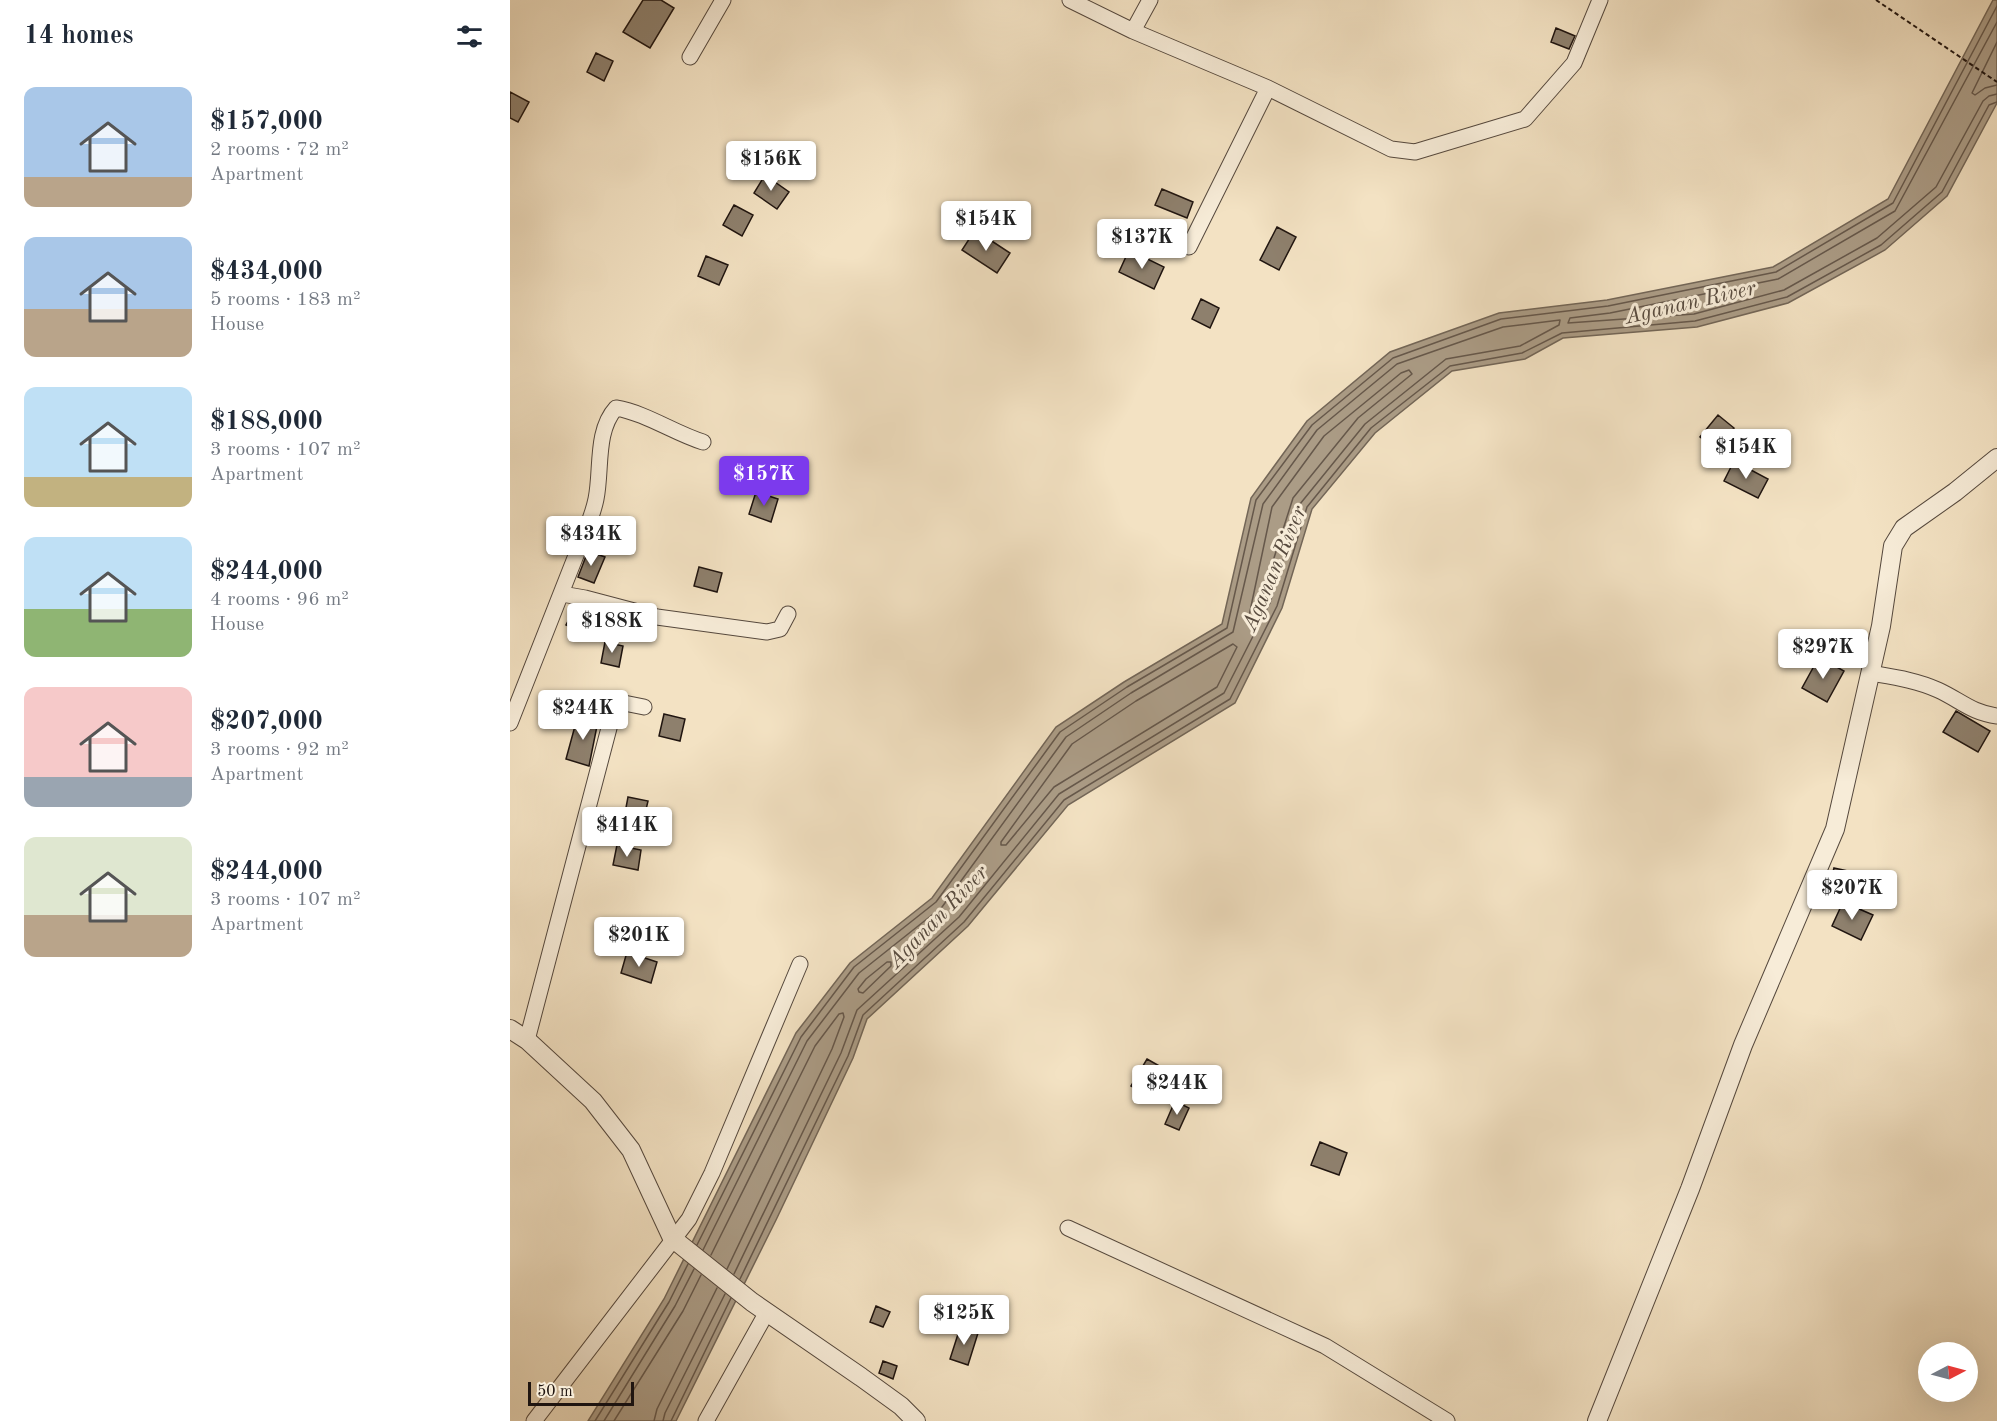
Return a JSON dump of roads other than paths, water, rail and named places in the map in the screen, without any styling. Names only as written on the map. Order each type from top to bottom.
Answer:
[{"type":"street","points":[[690,57],[723,0]]},
{"type":"street","points":[[1070,0],[1133,31],[1268,88],[1391,149],[1415,152],[1526,119],[1574,63],[1600,0]]},
{"type":"street","points":[[1133,31],[1150,0]]},
{"type":"street","points":[[1189,247],[1268,88]]},
{"type":"street","points":[[510,723],[562,594],[597,498],[598,468],[608,417],[616,408],[630,410],[678,434],[703,442]]},
{"type":"street","points":[[1597,1421],[1686,1200],[1743,1045],[1835,829],[1881,626],[1893,546],[1904,528],[1997,458]]},
{"type":"street","points":[[562,594],[657,617],[767,632],[780,629],[788,614]]},
{"type":"street","points":[[1870,673],[1912,681],[1938,690],[1978,714],[1997,716]]},
{"type":"street","points":[[526,1040],[614,709],[619,702],[644,707]]},
{"type":"street","points":[[534,1421],[676,1240],[689,1219],[712,1173],[800,964]]},
{"type":"street","points":[[510,1029],[526,1040],[593,1101],[631,1150],[676,1240],[759,1307],[901,1406],[916,1421]]},
{"type":"street","points":[[1068,1228],[1325,1346],[1447,1421]]},
{"type":"street","points":[[706,1421],[759,1307]]},
{"type":"water","name":"Aganan River","points":[[1993,0],[1997,0],[1997,103],[1947,196],[1885,250],[1788,303],[1697,327],[1563,338],[1525,359],[1452,371],[1375,433],[1312,509],[1282,608],[1235,703],[1068,805],[968,926],[867,1019],[853,1058],[676,1421],[588,1421],[664,1299],[796,1033],[850,963],[932,898],[1056,727],[1124,682],[1222,624],[1251,498],[1307,421],[1390,352],[1499,313],[1607,300],[1773,267],[1888,199]]}]
